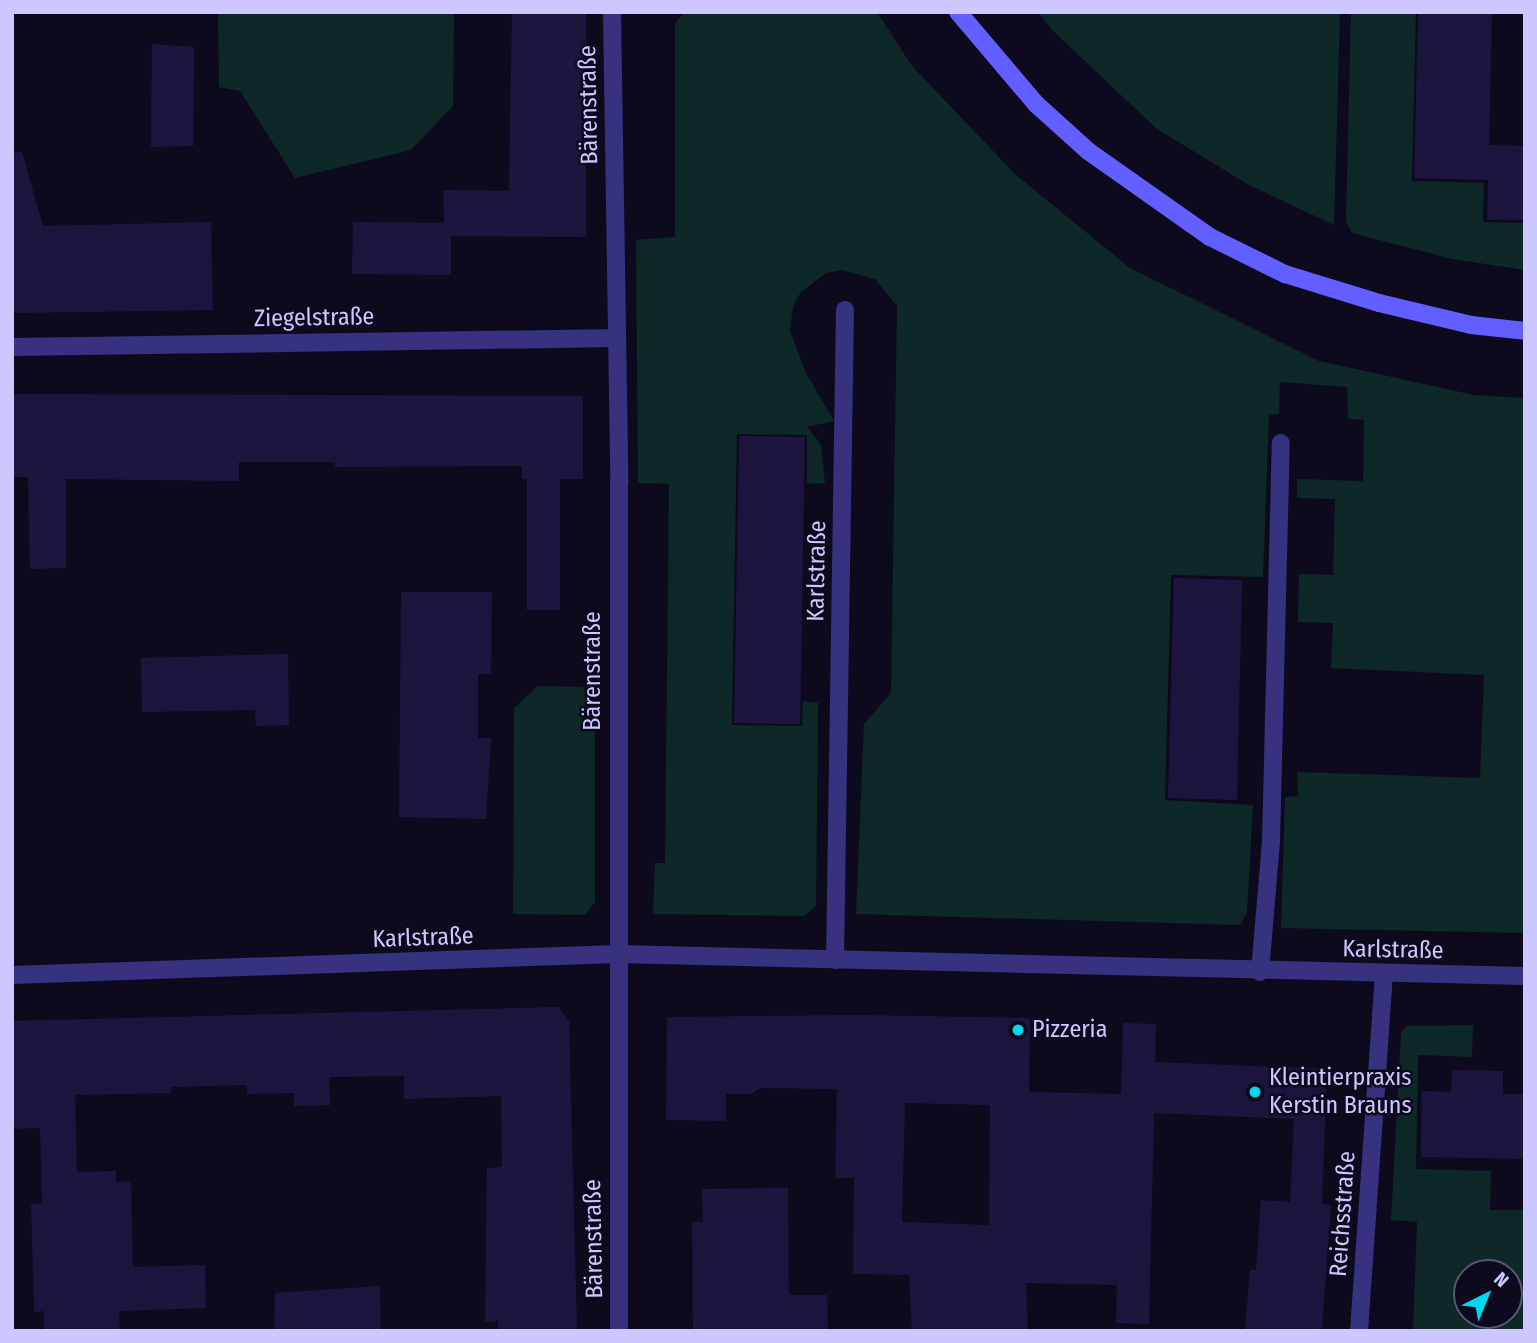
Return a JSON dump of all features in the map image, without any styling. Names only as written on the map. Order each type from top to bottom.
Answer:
[{"type":"street","name":"Bärenstraße","points":[[612,12],[617,338],[620,1331]]},
{"type":"street","points":[[958,12],[1036,104],[1088,151],[1210,237],[1286,274],[1379,303],[1471,325],[1525,331]]},
{"type":"street","name":"Karlstraße","points":[[835,960],[845,310]]},
{"type":"street","name":"Ziegelstraße","points":[[12,347],[617,338]]},
{"type":"street","points":[[1259,972],[1271,842],[1281,443]]},
{"type":"street","name":"Karlstraße","points":[[12,975],[618,954],[1259,972],[1525,976]]},
{"type":"street","name":"Reichsstraße","points":[[1359,1331],[1384,975]]},
{"type":"green space","points":[[218,12],[454,12],[453,106],[411,150],[295,178],[240,91],[219,87]]},
{"type":"green space","points":[[685,12],[877,12],[912,66],[1016,175],[1130,268],[1319,361],[1474,395],[1525,398],[1525,933],[1281,928],[1285,797],[1298,796],[1297,772],[1480,778],[1484,675],[1331,668],[1333,623],[1298,622],[1299,574],[1333,575],[1335,499],[1297,498],[1297,479],[1363,481],[1364,420],[1348,419],[1347,387],[1280,382],[1279,414],[1269,415],[1263,577],[1171,575],[1165,800],[1253,805],[1247,912],[1240,925],[856,914],[864,724],[891,693],[897,306],[875,279],[842,270],[826,273],[801,292],[793,306],[790,331],[806,373],[834,421],[807,427],[821,445],[825,483],[807,484],[807,435],[737,434],[732,725],[802,726],[803,701],[818,703],[816,906],[804,916],[653,914],[655,863],[665,863],[669,484],[638,483],[636,240],[675,237],[675,23]]},
{"type":"green space","points":[[1038,12],[1340,12],[1334,225],[1249,185],[1157,129],[1053,31]]},
{"type":"green space","points":[[1351,12],[1416,12],[1412,181],[1484,183],[1483,222],[1525,223],[1525,270],[1452,259],[1352,233],[1346,221]]},
{"type":"green space","points":[[538,686],[583,687],[595,700],[595,902],[585,915],[513,914],[514,708]]},
{"type":"green space","points":[[1473,1025],[1472,1057],[1418,1055],[1416,1169],[1491,1171],[1490,1210],[1525,1210],[1525,1331],[1413,1331],[1417,1222],[1391,1220],[1401,1033],[1406,1026]]},
{"type":"building","points":[[512,12],[586,12],[586,237],[451,236],[451,275],[352,274],[353,222],[444,223],[443,190],[509,191]]},
{"type":"building","points":[[1418,12],[1492,12],[1489,145],[1525,146],[1525,220],[1487,220],[1488,180],[1414,178]]},
{"type":"building","points":[[152,44],[194,47],[193,146],[151,147]]},
{"type":"building","points":[[22,152],[43,226],[211,222],[213,310],[12,313],[12,153]]},
{"type":"building","points":[[12,394],[583,396],[583,479],[560,479],[560,610],[527,610],[527,479],[522,479],[522,466],[335,467],[335,462],[239,462],[239,481],[66,479],[66,568],[30,569],[28,477],[12,477]]},
{"type":"building","points":[[739,436],[805,437],[800,724],[734,723]]},
{"type":"building","points":[[1174,578],[1242,580],[1237,800],[1168,798]]},
{"type":"building","points":[[401,592],[492,592],[491,674],[478,674],[478,738],[491,738],[486,819],[399,817]]},
{"type":"building","points":[[288,654],[289,725],[256,726],[255,710],[142,712],[141,658]]},
{"type":"building","points":[[558,1007],[569,1021],[577,1331],[498,1331],[498,1321],[485,1322],[487,1168],[502,1167],[501,1096],[404,1099],[404,1076],[329,1077],[330,1105],[294,1106],[294,1093],[247,1094],[247,1085],[171,1087],[171,1093],[75,1095],[77,1172],[116,1171],[116,1182],[131,1181],[133,1267],[205,1265],[206,1308],[119,1311],[120,1331],[44,1329],[44,1311],[34,1312],[31,1204],[42,1204],[40,1128],[12,1129],[12,1021]]},
{"type":"building","points":[[857,1015],[1030,1018],[1029,1092],[1121,1094],[1123,1023],[1156,1024],[1155,1062],[1327,1069],[1322,1204],[1331,1205],[1322,1331],[1245,1331],[1250,1270],[1256,1270],[1261,1200],[1290,1202],[1294,1119],[1154,1113],[1149,1324],[1116,1323],[1117,1285],[1026,1283],[1028,1331],[912,1331],[909,1275],[853,1274],[854,1178],[835,1178],[837,1089],[760,1088],[751,1094],[726,1094],[726,1121],[666,1120],[667,1017]],"holes":[[[905,1103],[990,1105],[989,1225],[902,1222]]]},
{"type":"building","points":[[1452,1070],[1503,1071],[1503,1094],[1525,1094],[1525,1159],[1421,1157],[1422,1091],[1451,1092]]},
{"type":"building","points":[[788,1188],[789,1295],[827,1295],[828,1331],[693,1331],[692,1222],[703,1222],[702,1189]]},
{"type":"building","points":[[380,1286],[381,1331],[274,1331],[275,1293]]},
{"type":"place","name":"Pizzeria","points":[[1018,1030]]},
{"type":"place","name":"Kleintierpraxis Kerstin Brauns","points":[[1255,1092]]}]
